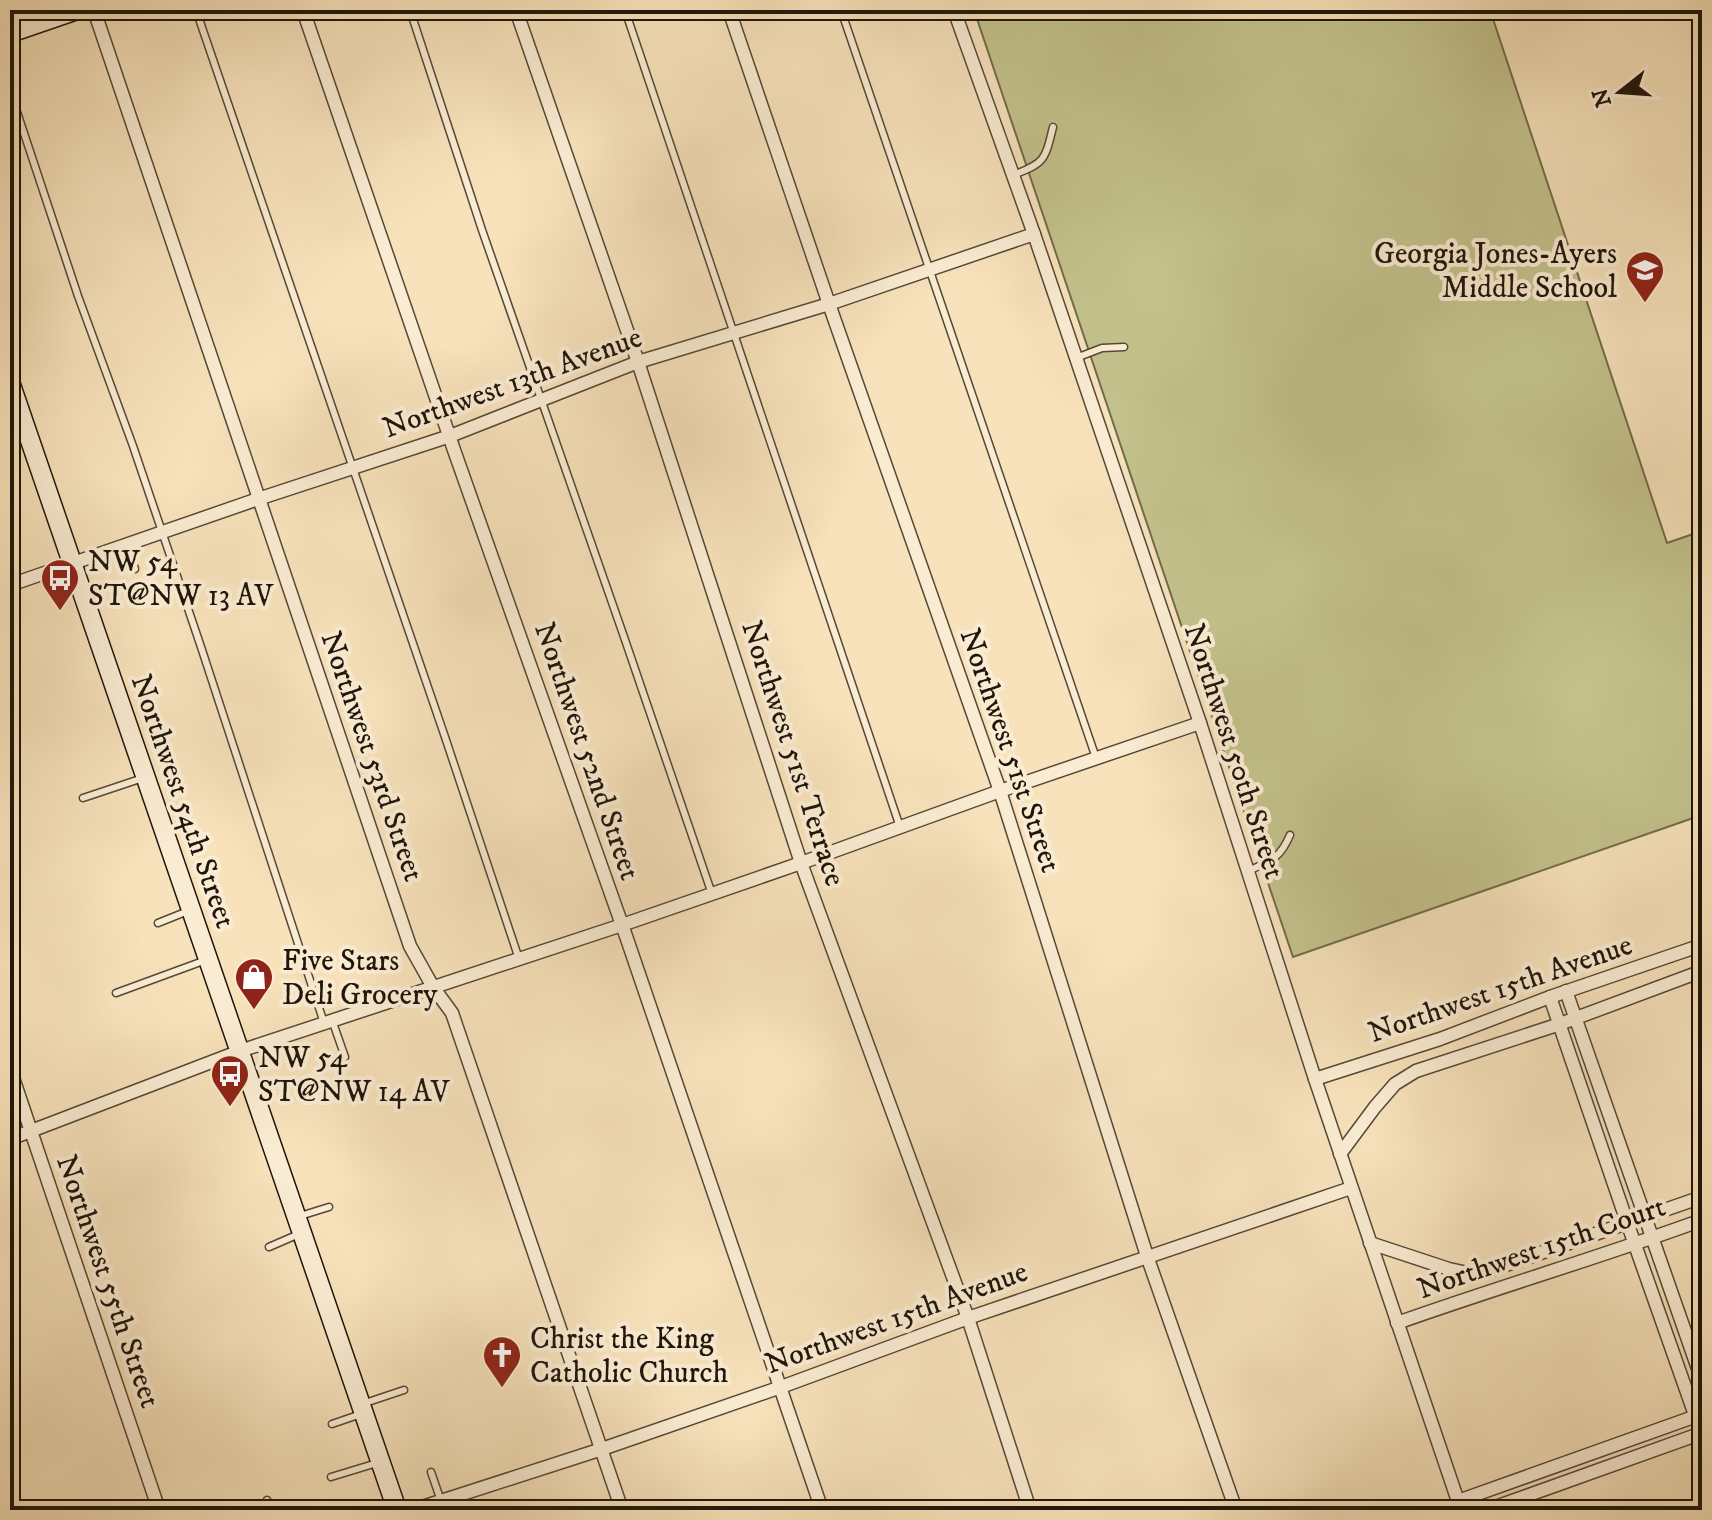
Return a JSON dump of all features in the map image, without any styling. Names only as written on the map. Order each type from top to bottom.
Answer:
[{"type":"main road","points":[[10,33],[77,10]]},
{"type":"main road","name":"Northwest 54th Street","points":[[10,382],[19,435],[72,562],[397,1510]]},
{"type":"street","name":"Northwest 53rd Street","points":[[94,10],[410,946],[452,1013],[622,1510]]},
{"type":"street","name":"Northwest 52nd Street","points":[[303,10],[822,1510]]},
{"type":"street","name":"Northwest 51st Terrace","points":[[516,10],[638,362],[801,863],[968,1318],[1030,1510]]},
{"type":"street","name":"Northwest 51st Street","points":[[729,10],[1000,791],[1147,1256],[1236,1510]]},
{"type":"street","name":"Northwest 50th Street","points":[[954,10],[1034,234],[1200,723],[1351,1188],[1460,1506]]},
{"type":"street","name":"Northwest 13th Avenue","points":[[10,585],[450,436],[638,362],[829,304],[1034,234]]},
{"type":"street","points":[[10,1139],[240,1051],[622,925],[1200,723]]},
{"type":"street","name":"Northwest 15th Avenue","points":[[1315,1079],[1440,1039],[1566,991],[1702,945]]},
{"type":"street","points":[[1654,961],[1662,985]]},
{"type":"street","name":"Northwest 15th Avenue","points":[[1340,1154],[1395,1084],[1420,1070],[1560,1024],[1702,971]]},
{"type":"street","points":[[1566,991],[1702,1380]]},
{"type":"street","points":[[1487,1510],[1702,1434],[1699,1415],[1627,1222],[1550,997]]},
{"type":"street","points":[[1413,1047],[1420,1070]]},
{"type":"street","name":"Northwest 55th Street","points":[[10,1069],[159,1510]]},
{"type":"street","points":[[1594,1124],[1610,1118]]},
{"type":"street","name":"Northwest 15th Avenue","points":[[413,1510],[602,1449],[968,1318],[1351,1188]]},
{"type":"street","name":"Northwest 15th Court","points":[[1370,1243],[1477,1275],[1702,1197]]},
{"type":"street","name":"Northwest 15th Court","points":[[1397,1323],[1702,1220]]},
{"type":"street","points":[[1477,1275],[1481,1294]]},
{"type":"street","points":[[1460,1506],[1581,1457],[1699,1415]]},
{"type":"street","points":[[1581,1457],[1587,1474]]},
{"type":"lane","points":[[196,10],[519,959]]},
{"type":"lane","points":[[410,10],[482,230],[712,894]]},
{"type":"lane","points":[[625,10],[900,827]]},
{"type":"lane","points":[[841,10],[1096,758]]},
{"type":"lane","points":[[10,91],[328,1022],[345,1057]]},
{"type":"lane","points":[[1013,175],[1037,166],[1046,154],[1053,127]]},
{"type":"lane","points":[[1076,358],[1102,348],[1124,347]]},
{"type":"lane","points":[[127,544],[135,569]]},
{"type":"lane","points":[[83,798],[146,777]]},
{"type":"lane","points":[[1248,871],[1275,859],[1285,849],[1290,835]]},
{"type":"lane","points":[[158,923],[192,910]]},
{"type":"lane","points":[[116,993],[208,960]]},
{"type":"lane","points":[[269,1247],[329,1207]]},
{"type":"lane","points":[[332,1424],[404,1390]]},
{"type":"lane","points":[[331,1477],[381,1462]]},
{"type":"lane","points":[[431,1472],[441,1501]]},
{"type":"lane","points":[[267,1500],[270,1510]]},
{"type":"shaded area","points":[[974,10],[1490,10],[1667,543],[1702,531],[1702,815],[1293,957]]},
{"type":"place","name":"Georgia Jones-Ayers Middle School","points":[[1645,304]]},
{"type":"place","name":"NW 54 ST@NW 13 AV","points":[[60,612]]},
{"type":"place","name":"Five Stars Deli Grocery","points":[[254,1011]]},
{"type":"place","name":"NW 54 ST@NW 14 AV","points":[[230,1108]]},
{"type":"place","name":"Christ the King Catholic Church","points":[[502,1389]]}]
